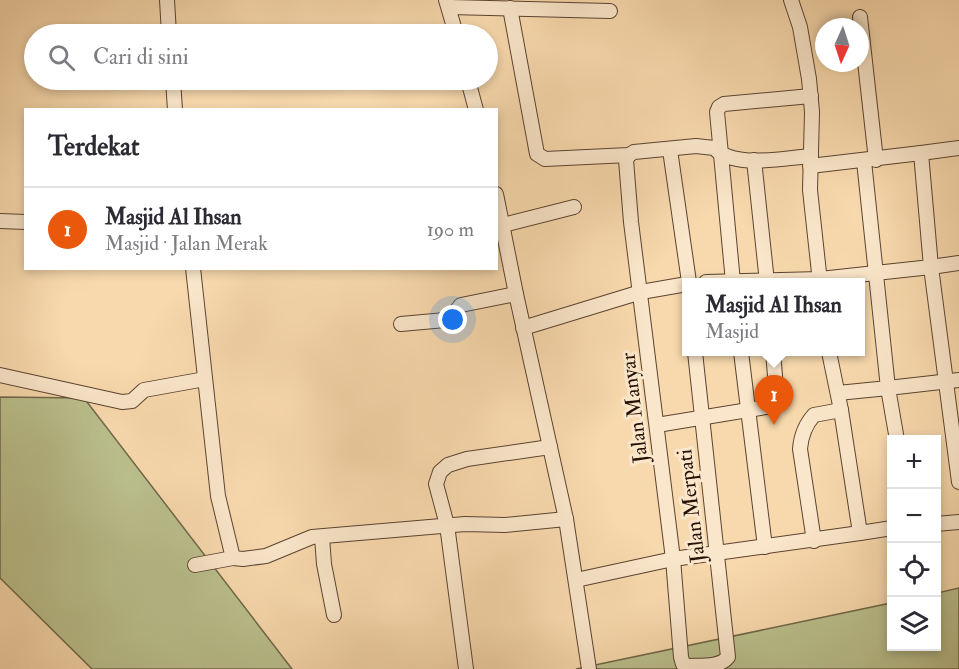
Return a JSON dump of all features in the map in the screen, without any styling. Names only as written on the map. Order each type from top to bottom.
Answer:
[{"type":"street","points":[[166,0],[168,24]]},
{"type":"street","points":[[791,0],[806,52],[811,96],[810,190],[820,278]]},
{"type":"street","points":[[453,24],[447,4],[610,11]]},
{"type":"street","points":[[510,8],[537,154],[540,158],[629,155],[634,152],[706,147],[714,148],[722,155],[740,160],[870,160],[959,148]]},
{"type":"street","points":[[860,17],[875,273],[888,388],[896,435]]},
{"type":"street","points":[[174,90],[175,108]]},
{"type":"street","points":[[471,90],[475,108]]},
{"type":"street","points":[[733,278],[717,112],[719,107],[724,104],[811,96]]},
{"type":"street","points":[[670,150],[687,278]]},
{"type":"street","points":[[921,153],[931,267],[952,381],[959,482]]},
{"type":"street","name":"Jalan Manyar","points":[[629,155],[626,160],[631,222],[673,559],[681,657]]},
{"type":"street","points":[[754,160],[767,278]]},
{"type":"street","points":[[498,203],[566,519],[589,669]]},
{"type":"street","points":[[503,225],[574,207]]},
{"type":"street","points":[[0,221],[24,222]]},
{"type":"street","points":[[841,278],[959,263]]},
{"type":"street","points":[[193,270],[219,496],[233,558]]},
{"type":"street","points":[[524,328],[641,292],[682,284]]},
{"type":"street","points":[[401,324],[445,320],[452,316],[461,305],[516,294]]},
{"type":"street","name":"Jalan Merpati","points":[[681,657],[686,666],[720,664],[728,657],[695,356]]},
{"type":"street","points":[[742,356],[765,547]]},
{"type":"street","points":[[657,425],[701,416],[769,407],[776,402],[773,356]]},
{"type":"street","points":[[830,356],[860,533]]},
{"type":"street","points":[[0,375],[122,402],[132,401],[144,390],[205,379]]},
{"type":"street","points":[[838,393],[952,381]]},
{"type":"street","points":[[814,541],[800,449],[801,441],[804,430],[814,415],[841,410]]},
{"type":"street","points":[[466,669],[447,525],[436,484],[440,472],[448,465],[467,459],[550,447]]},
{"type":"street","points":[[195,565],[233,558],[266,556],[312,537],[447,525],[505,525],[566,519]]},
{"type":"street","points":[[941,524],[959,522]]},
{"type":"street","points":[[576,580],[673,559],[814,541],[887,529]]},
{"type":"street","points":[[322,537],[324,564],[334,615]]},
{"type":"green space","points":[[0,397],[84,398],[292,669],[92,669],[0,578]]},
{"type":"green space","points":[[959,588],[959,669],[576,669],[887,604],[887,651],[941,651],[941,592]]},
{"type":"place","name":"Masjid Al Ihsan","points":[[774,425]]}]
